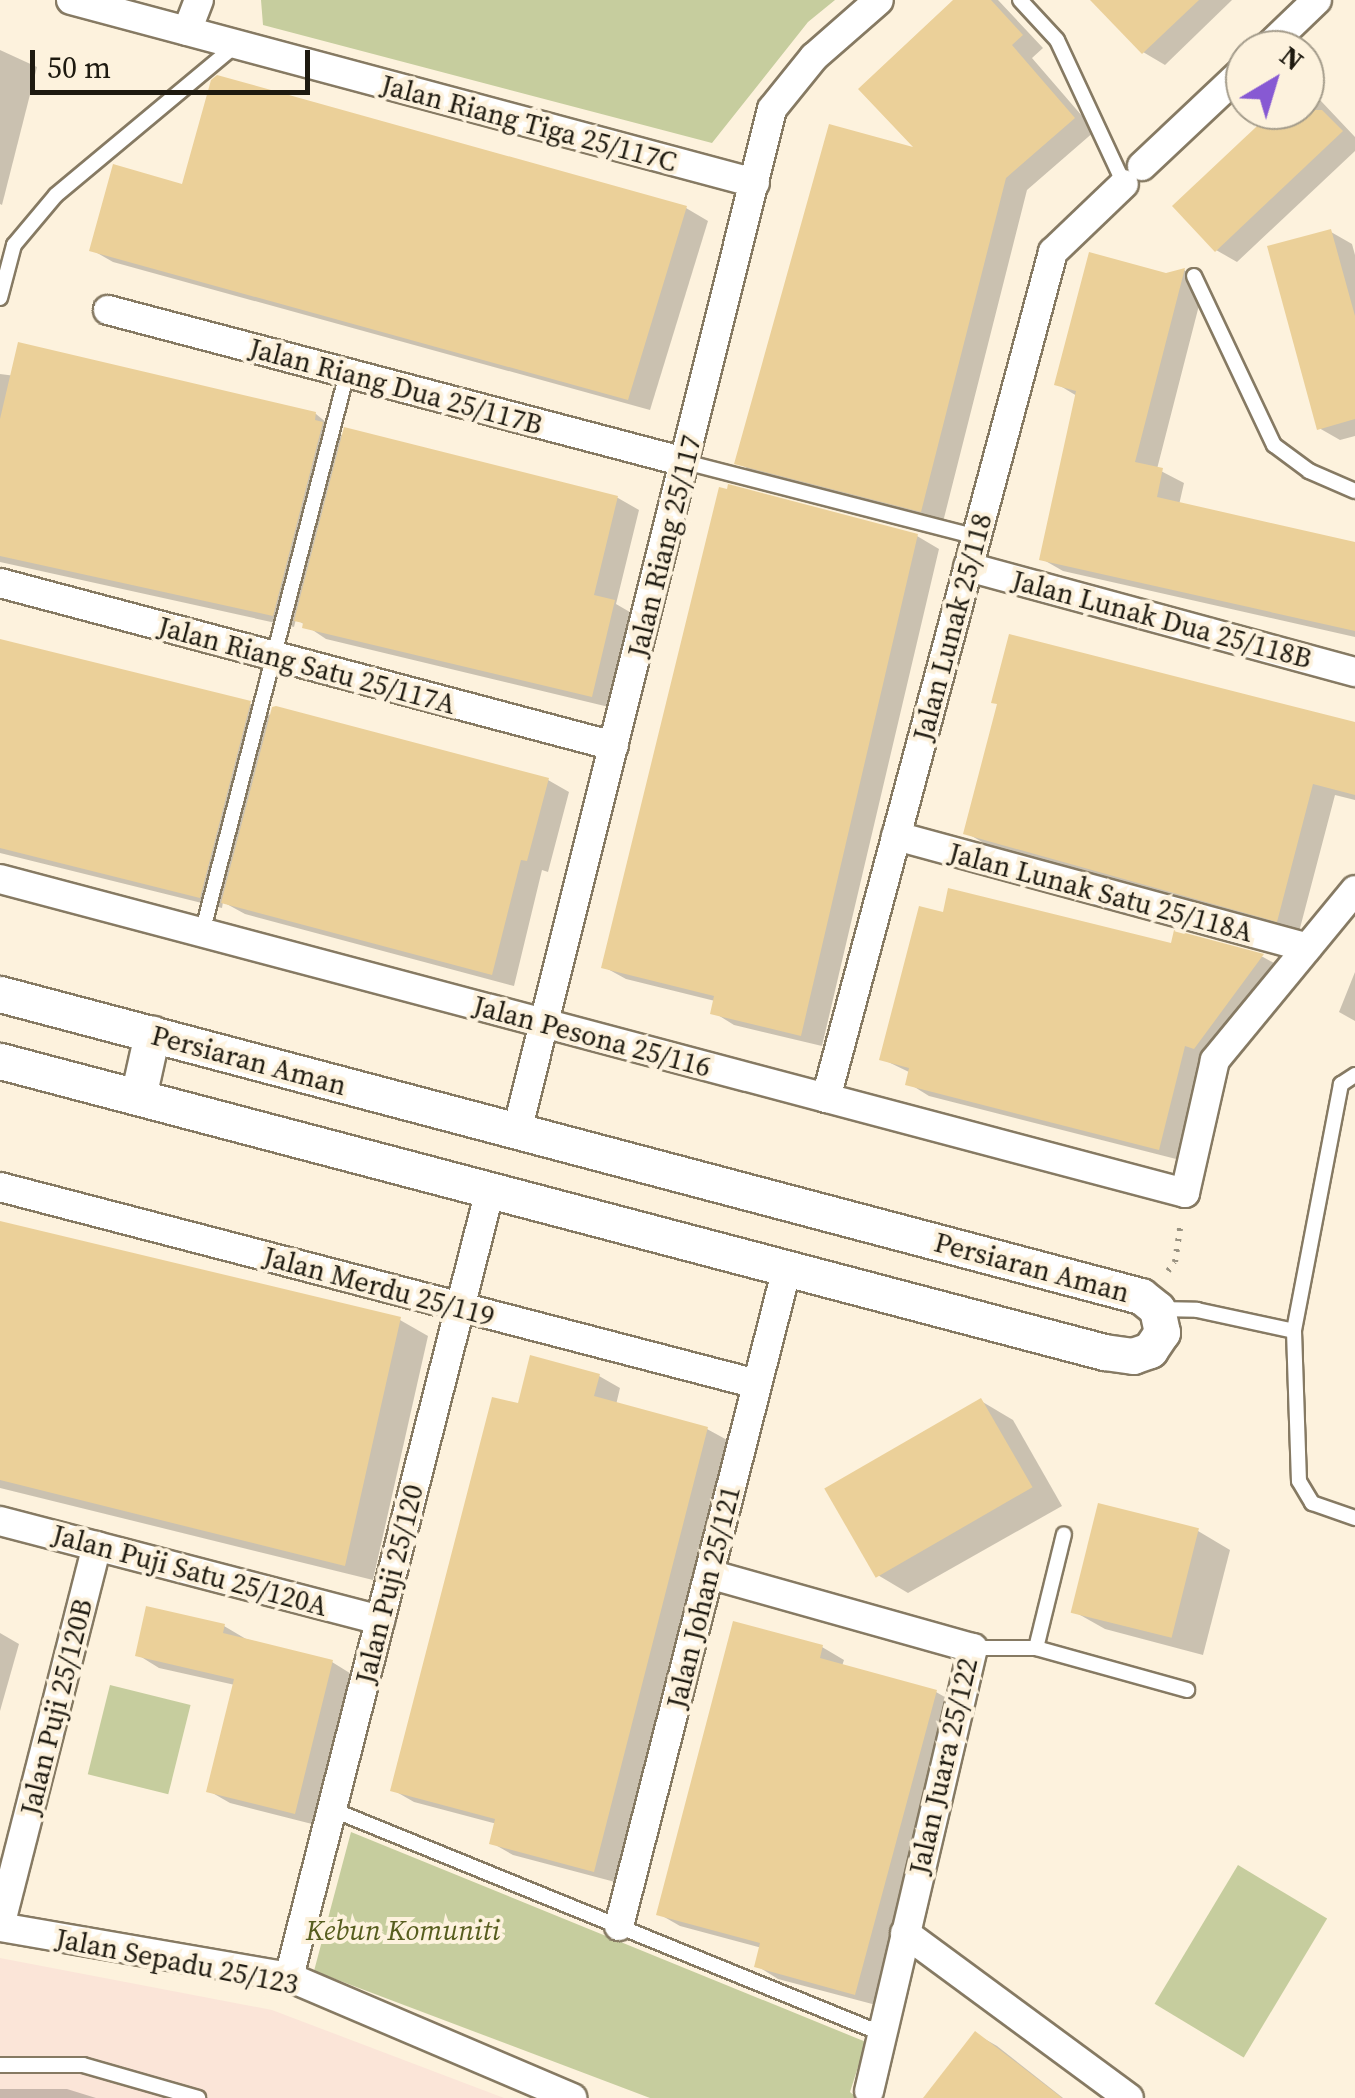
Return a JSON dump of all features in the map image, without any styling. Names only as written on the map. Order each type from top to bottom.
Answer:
[{"type":"street","name":"Jalan Riang Tiga 25/117C","points":[[70,0],[754,183]]},
{"type":"street","points":[[188,31],[200,0]]},
{"type":"street","name":"Jalan Riang 25/117","points":[[517,1131],[772,109],[814,58],[879,0]]},
{"type":"street","points":[[1286,30],[1317,0]]},
{"type":"street","name":"Jalan Lunak 25/118","points":[[826,1098],[1053,252],[1225,88]]},
{"type":"street","name":"Jalan Riang Dua 25/117B","points":[[108,310],[685,462]]},
{"type":"street","name":"Jalan Lunak Dua 25/118B","points":[[968,567],[1355,672]]},
{"type":"street","name":"Jalan Riang Satu 25/117A","points":[[0,584],[614,746]]},
{"type":"street","name":"Jalan Lunak Satu 25/118A","points":[[896,836],[1307,948]]},
{"type":"street","name":"Jalan Pesona 25/116","points":[[0,879],[1185,1193]]},
{"type":"street","points":[[1185,1193],[1215,1060],[1355,890]]},
{"type":"street","name":"Persiaran Aman","points":[[0,994],[1149,1302],[1162,1332],[1150,1350],[1133,1356],[1104,1352],[0,1060]]},
{"type":"street","points":[[138,1097],[152,1034]]},
{"type":"street","name":"Jalan Merdu 25/119","points":[[0,1187],[757,1384]]},
{"type":"street","name":"Jalan Puji 25/120","points":[[289,1978],[490,1190]]},
{"type":"street","name":"Jalan Johan 25/121","points":[[619,1926],[787,1268]]},
{"type":"street","name":"Jalan Puji Satu 25/120A","points":[[0,1521],[380,1620]]},
{"type":"street","name":"Jalan Puji 25/120B","points":[[0,1926],[97,1546]]},
{"type":"street","name":"Jalan Juara 25/122","points":[[709,1574],[973,1648],[905,1933],[874,2095]]},
{"type":"street","name":"Jalan Sepadu 25/123","points":[[0,1926],[289,1978],[572,2098]]},
{"type":"street","points":[[905,1933],[1129,2098]]},
{"type":"lane","points":[[1020,0],[1057,40],[1133,175]]},
{"type":"lane","points":[[0,298],[14,245],[56,195],[236,44]]},
{"type":"lane","points":[[1194,276],[1274,445],[1309,471],[1355,490]]},
{"type":"lane","points":[[202,933],[347,372]]},
{"type":"lane","points":[[685,462],[976,537]]},
{"type":"lane","points":[[1355,1075],[1341,1084],[1294,1332],[1299,1482],[1312,1503],[1355,1518]]},
{"type":"lane","points":[[1149,1302],[1294,1332]]},
{"type":"lane","points":[[1036,1648],[1064,1534]]},
{"type":"lane","points":[[973,1648],[1036,1648],[1187,1690]]},
{"type":"lane","points":[[332,1809],[884,2034]]},
{"type":"lane","points":[[0,2065],[82,2065],[198,2098]]},
{"type":"path","points":[[1149,1302],[1175,1262],[1185,1193]]},
{"type":"shaded area","points":[[0,1958],[272,2010],[504,2098],[0,2098]]},
{"type":"green space","points":[[261,0],[835,0],[808,22],[712,143],[263,25]]},
{"type":"green space","points":[[110,1685],[191,1705],[168,1794],[88,1774]]},
{"type":"green space","name":"Kebun Komuniti","points":[[351,1832],[866,2042],[850,2092],[857,2098],[650,2098],[314,1971]]},
{"type":"green space","points":[[1238,1865],[1327,1919],[1244,2057],[1155,2004]]},
{"type":"building","points":[[953,0],[991,0],[1023,35],[1012,45],[1075,118],[1006,178],[921,512],[734,464],[829,124],[913,147],[858,89]]},
{"type":"building","points":[[1090,0],[1199,0],[1142,54]]},
{"type":"building","points":[[217,75],[687,206],[628,400],[89,251],[113,164],[182,184],[211,80]]},
{"type":"building","points":[[1325,113],[1343,131],[1215,252],[1172,206],[1253,130],[1325,130]]},
{"type":"building","points":[[1331,229],[1355,316],[1355,419],[1317,430],[1267,246]]},
{"type":"building","points":[[1089,252],[1166,273],[1185,268],[1135,462],[1163,468],[1157,497],[1355,542],[1355,631],[1039,560],[1076,391],[1054,385]]},
{"type":"building","points":[[18,342],[316,412],[315,420],[323,422],[273,616],[0,556],[0,419]]},
{"type":"building","points":[[344,427],[618,496],[594,595],[615,600],[592,697],[302,628],[303,623],[294,621]]},
{"type":"building","points":[[728,484],[918,534],[801,1036],[710,1014],[714,996],[601,968],[719,487],[727,489]]},
{"type":"building","points":[[1009,634],[1355,722],[1355,795],[1313,784],[1277,922],[963,834],[997,704],[991,703]]},
{"type":"building","points":[[0,639],[251,701],[200,898],[0,848]]},
{"type":"building","points":[[272,707],[549,778],[527,861],[521,860],[492,975],[221,903]]},
{"type":"building","points":[[948,888],[1171,943],[1174,930],[1264,954],[1194,1049],[1185,1046],[1159,1150],[905,1085],[909,1068],[879,1060],[919,906],[943,912]]},
{"type":"building","points":[[0,1221],[401,1317],[345,1566],[0,1480]]},
{"type":"building","points":[[530,1355],[600,1374],[594,1396],[708,1427],[594,1872],[489,1844],[495,1819],[390,1791],[492,1397],[518,1403]]},
{"type":"building","points":[[981,1398],[1032,1487],[876,1578],[824,1488]]},
{"type":"building","points":[[1098,1503],[1199,1528],[1172,1638],[1071,1613]]},
{"type":"building","points":[[146,1606],[225,1624],[223,1633],[333,1660],[295,1814],[206,1792],[234,1679],[135,1656]]},
{"type":"building","points":[[733,1621],[823,1645],[820,1658],[937,1690],[855,1995],[754,1967],[760,1943],[656,1915]]},
{"type":"building","points":[[975,2031],[1017,2063],[1062,2098],[923,2098]]}]
